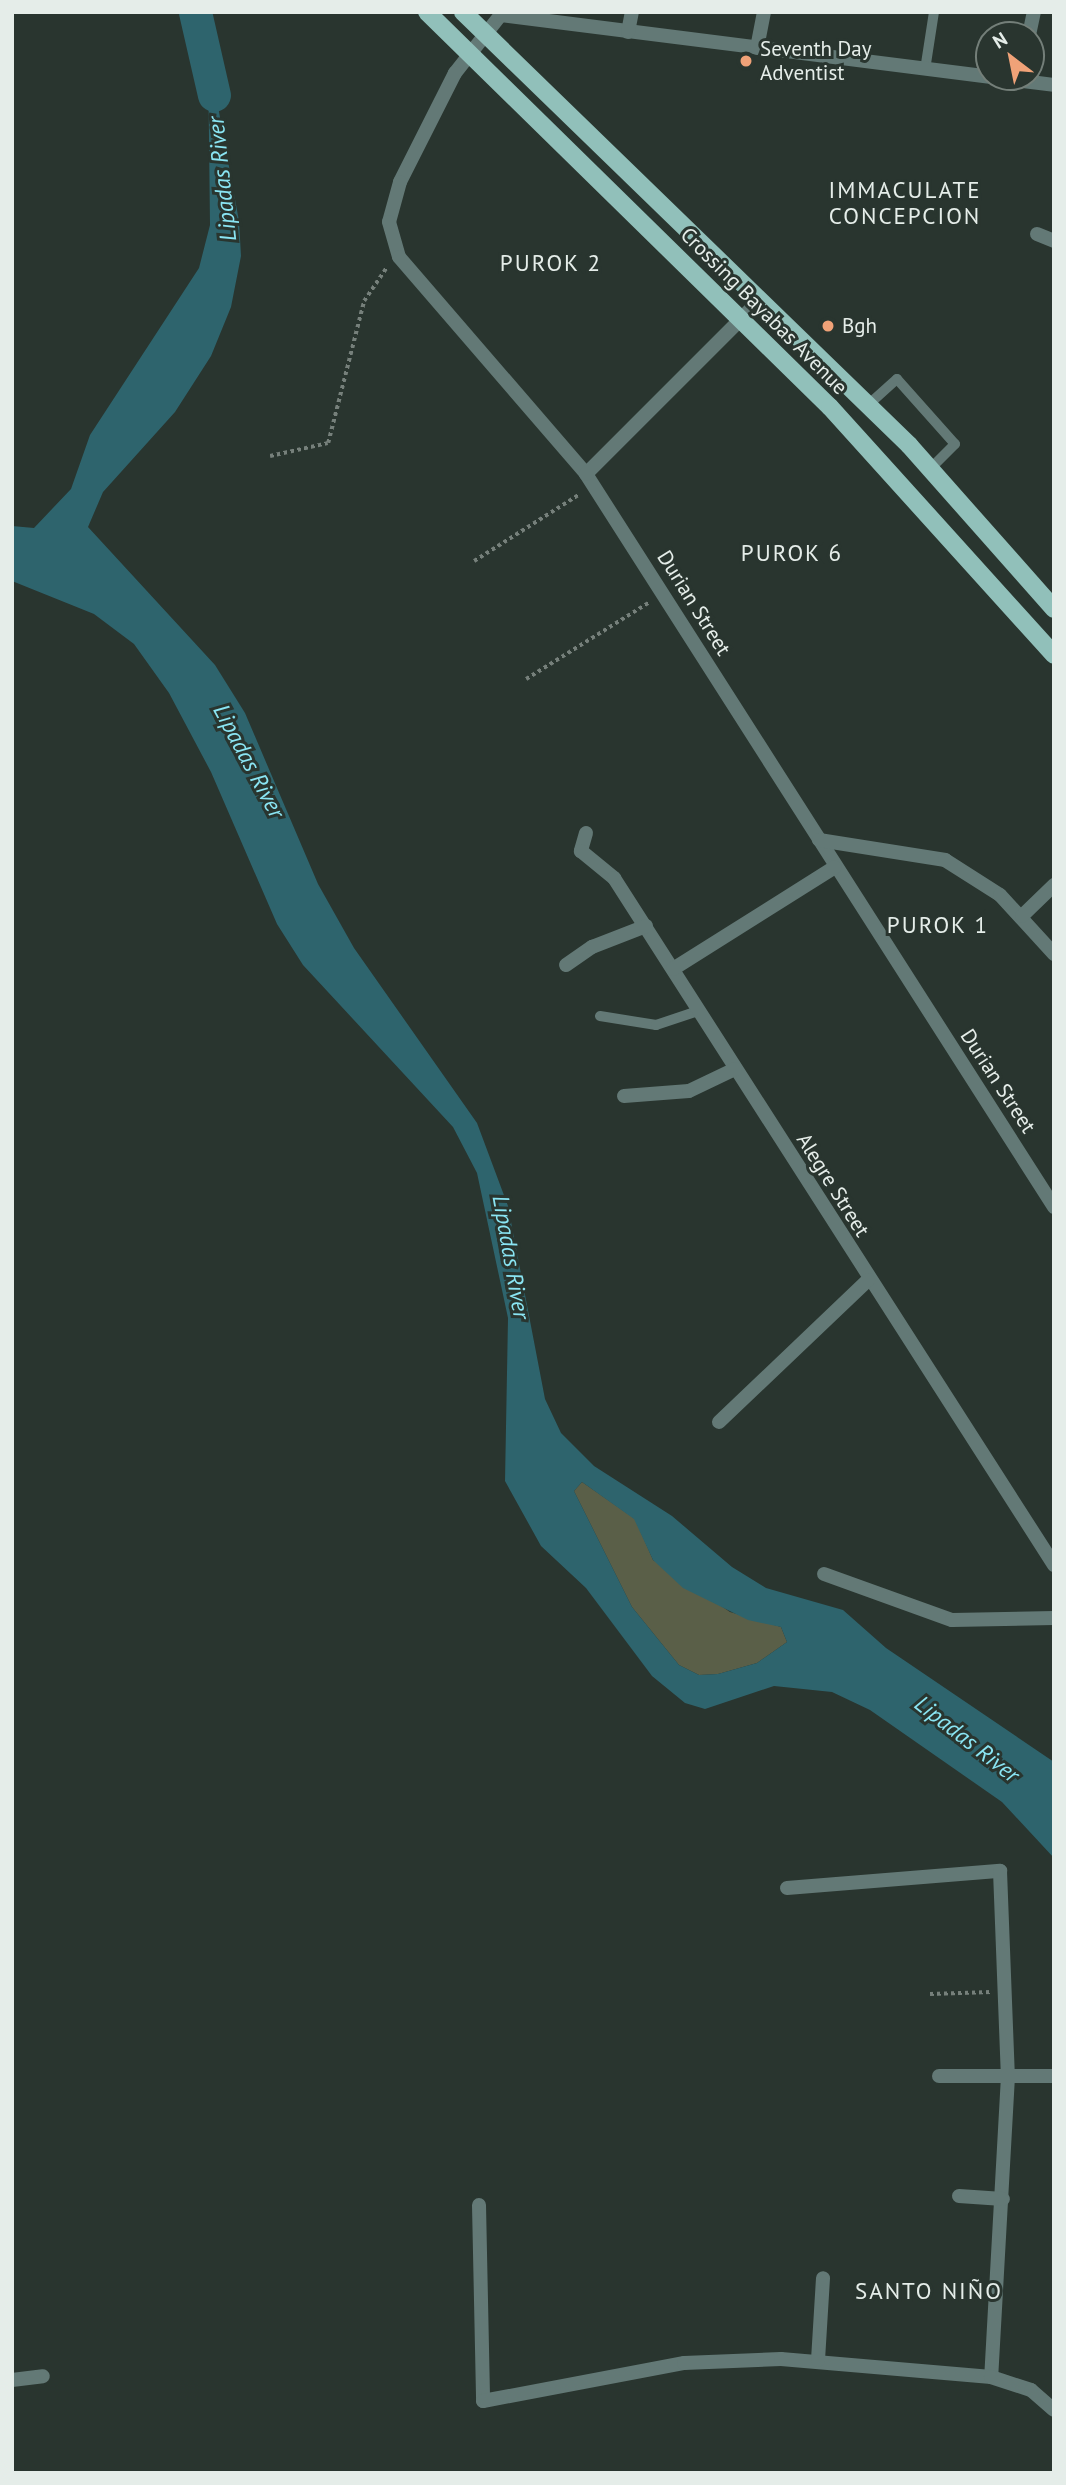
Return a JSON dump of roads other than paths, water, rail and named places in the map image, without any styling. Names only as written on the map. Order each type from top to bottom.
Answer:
[{"type":"main road","name":"Crossing Bayabas Avenue","points":[[427,12],[886,465],[1054,655]]},
{"type":"main road","name":"Crossing Bayabas Avenue","points":[[463,12],[868,405],[930,469],[1053,606]]},
{"type":"street","points":[[628,32],[632,12]]},
{"type":"street","points":[[757,48],[764,12]]},
{"type":"street","name":"Durian Street","points":[[502,14],[468,52],[397,192],[389,222],[400,257],[590,480],[1054,1207]]},
{"type":"street","points":[[502,14],[975,75]]},
{"type":"street","points":[[1037,234],[1054,241]]},
{"type":"street","points":[[590,480],[760,300]]},
{"type":"street","name":"Alegre Street","points":[[586,833],[581,851],[614,878],[646,926],[868,1280],[1054,1565]]},
{"type":"street","points":[[819,840],[945,860],[979,878],[1022,916],[1054,954]]},
{"type":"street","points":[[673,969],[835,867]]},
{"type":"street","points":[[1022,916],[1054,886]]},
{"type":"street","points":[[566,965],[592,947],[646,926]]},
{"type":"street","points":[[624,1096],[689,1091],[735,1069]]},
{"type":"street","points":[[719,1422],[868,1280]]},
{"type":"street","points":[[824,1574],[952,1620],[1054,1618]]},
{"type":"street","points":[[787,1888],[1000,1871],[1008,2076],[991,2377]]},
{"type":"street","points":[[939,2076],[1054,2076]]},
{"type":"street","points":[[959,2196],[1003,2199]]},
{"type":"street","points":[[479,2205],[483,2401],[684,2363],[818,2360],[991,2377],[1031,2390],[1054,2410]]},
{"type":"street","points":[[818,2360],[823,2278]]},
{"type":"street","points":[[12,2380],[43,2376]]},
{"type":"lane","points":[[925,70],[934,12]]},
{"type":"lane","points":[[868,405],[897,379],[955,444],[930,469]]},
{"type":"lane","points":[[600,1016],[656,1025],[698,1011]]},
{"type":"water","points":[[208,52],[239,221],[241,256],[231,307],[211,356],[175,412],[103,492],[88,527],[215,665],[245,713],[318,884],[354,948],[477,1123],[508,1206],[545,1399],[561,1433],[594,1466],[672,1516],[732,1567],[766,1588],[843,1610],[886,1648],[1054,1762],[1054,1858],[1002,1802],[870,1710],[832,1692],[774,1686],[705,1709],[685,1703],[652,1676],[586,1588],[541,1546],[505,1481],[508,1318],[477,1173],[453,1127],[303,965],[277,924],[211,772],[169,693],[134,644],[94,614],[12,581],[12,526],[34,528],[71,489],[90,435],[199,268],[210,225]],"holes":[[[582,1482],[634,1519],[653,1560],[683,1588],[748,1620],[781,1627],[787,1642],[757,1663],[718,1674],[699,1675],[679,1665],[632,1607],[574,1491]]]},
{"type":"waterway","name":"Lipadas River","points":[[195,12],[214,95]]},
{"type":"place","name":"Seventh Day Adventist","points":[[746,61]]},
{"type":"place","name":"Bgh","points":[[828,326]]},
{"type":"district","name":"IMMACULATE CONCEPCION","points":[[905,203]]},
{"type":"district","name":"PUROK 2","points":[[551,263]]},
{"type":"district","name":"PUROK 6","points":[[792,553]]},
{"type":"district","name":"PUROK 1","points":[[938,925]]},
{"type":"district","name":"SANTO NIÑO","points":[[929,2291]]}]
